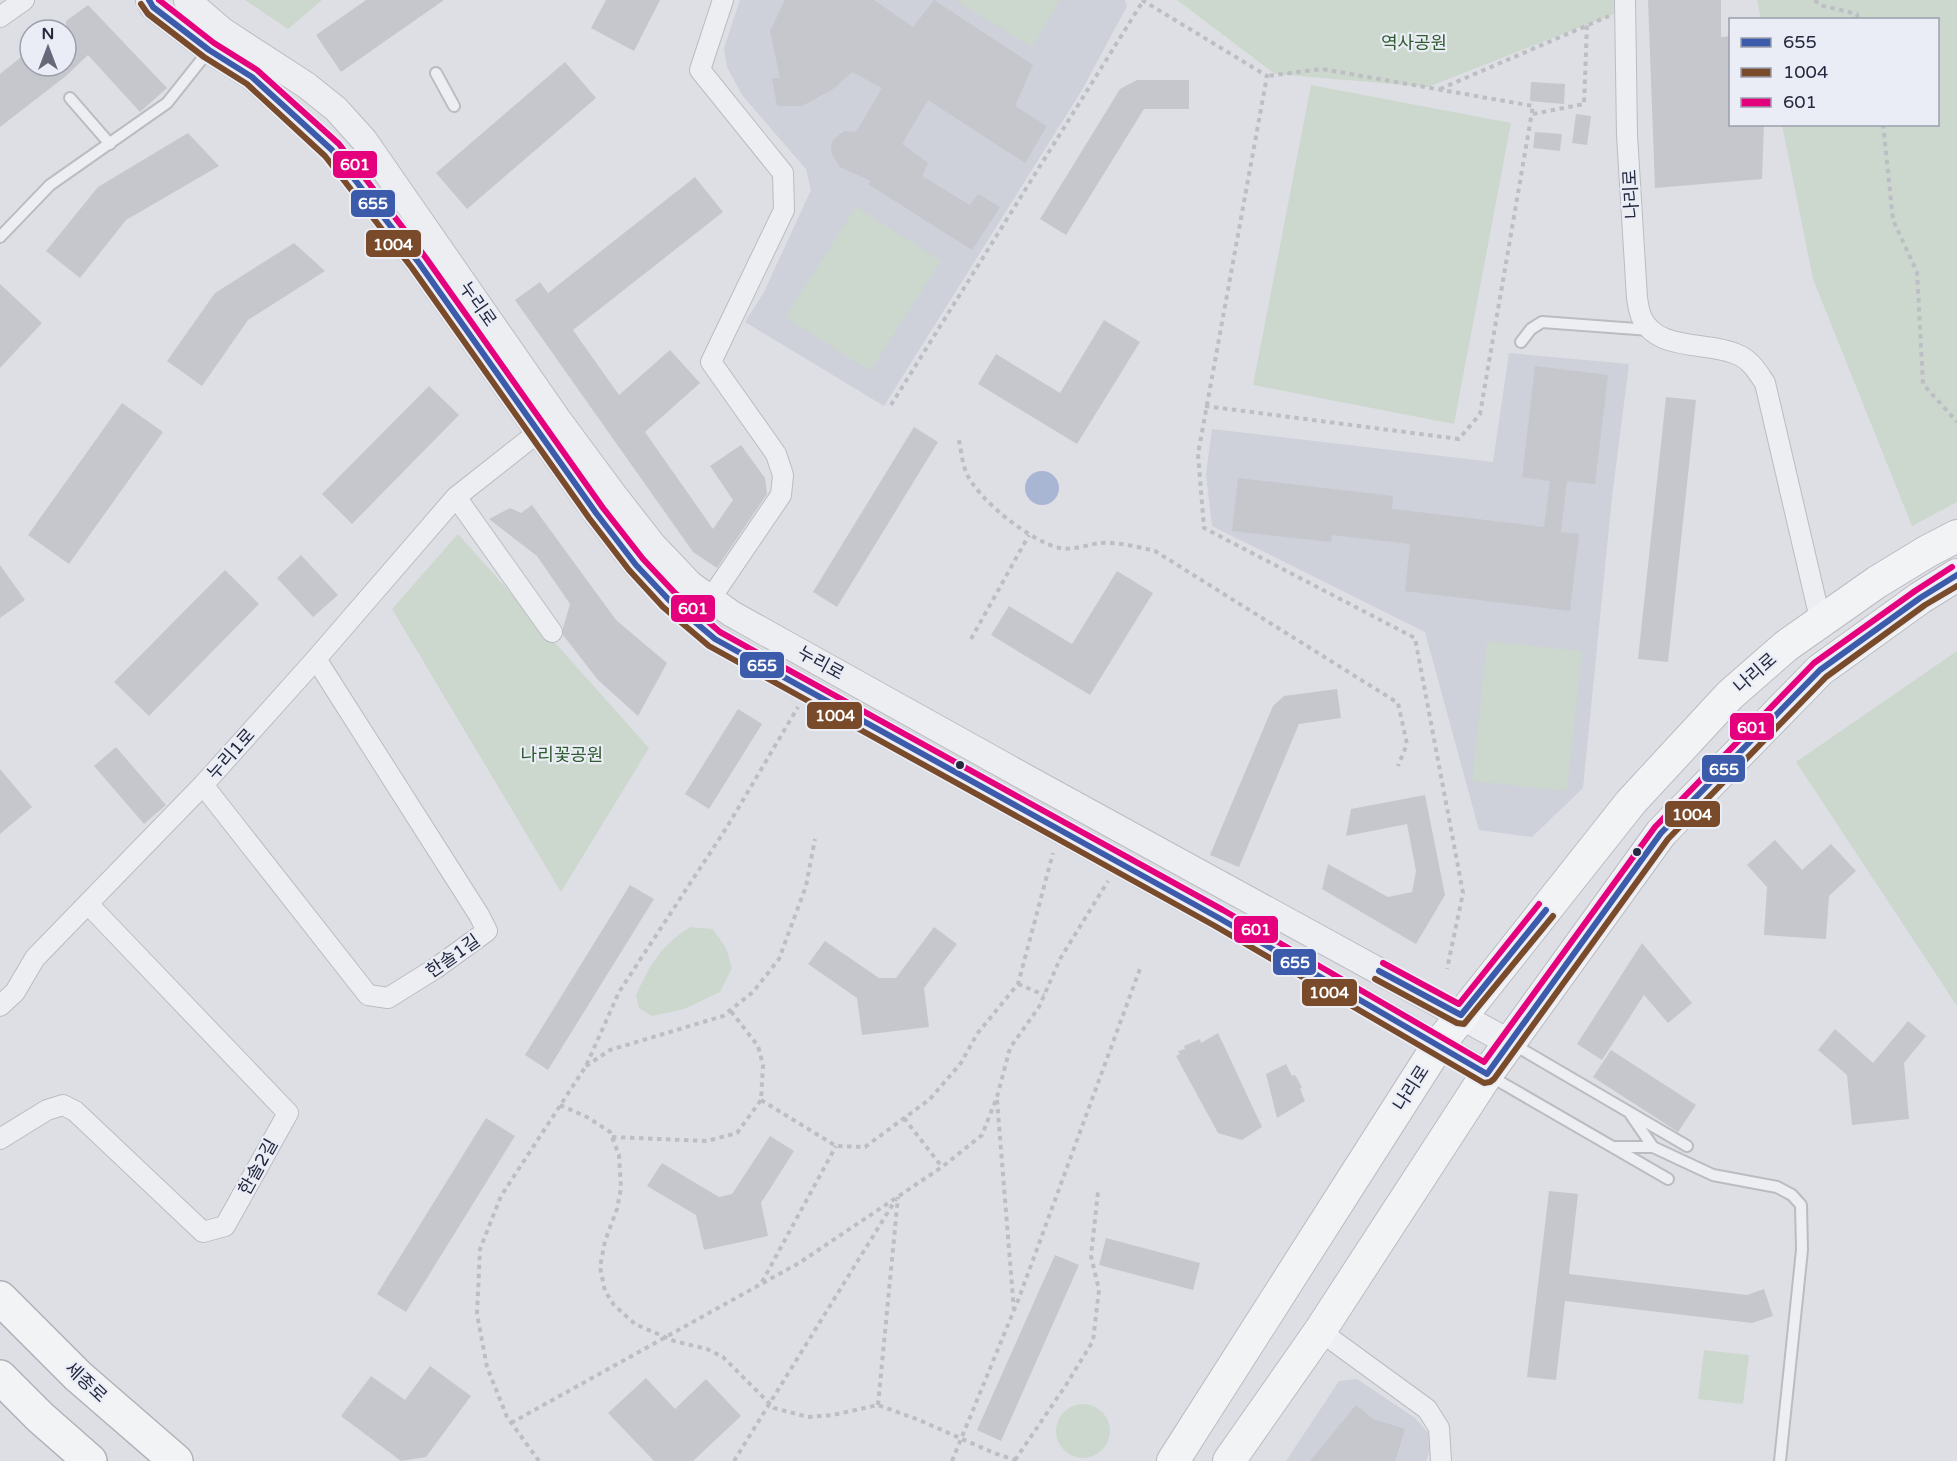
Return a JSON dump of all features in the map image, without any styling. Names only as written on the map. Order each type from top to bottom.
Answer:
[{"type":"highway","name":"세종로","points":[[0,1298],[78,1376],[176,1461]]},
{"type":"highway","points":[[0,1377],[40,1417],[90,1461]]},
{"type":"main road","name":"나리로","points":[[1173,1461],[1437,1047],[1632,802],[1730,695],[1786,646],[1877,582],[1957,536]]},
{"type":"main road","points":[[1229,1461],[1320,1331],[1487,1074],[1660,833],[1820,670],[1920,598],[1957,575]]},
{"type":"street","points":[[0,16],[24,0]]},
{"type":"street","name":"누리로","points":[[149,0],[153,6],[216,41],[306,86],[336,109],[364,140],[636,565],[669,600],[715,639],[1219,918],[1437,1047],[1487,1074]]},
{"type":"street","name":"누리로","points":[[187,0],[216,41]]},
{"type":"street","points":[[711,598],[781,495],[783,475],[776,454],[711,362],[784,210],[783,172],[700,70],[723,0]]},
{"type":"street","name":"나리로","points":[[1619,7],[1637,298],[1641,316],[1650,330]]},
{"type":"street","points":[[1650,330],[1667,340],[1737,354],[1754,366],[1765,383],[1821,623]]},
{"type":"street","name":"누리로","points":[[548,425],[690,584],[732,614],[1510,1043]]},
{"type":"street","name":"누리1로","points":[[0,1006],[15,992],[35,958],[203,785],[456,497],[548,425]]},
{"type":"street","points":[[456,497],[552,632]]},
{"type":"street","name":"한솔1길","points":[[203,785],[368,995],[388,998],[436,968],[487,931],[316,659]]},
{"type":"street","name":"한솔2길","points":[[0,1139],[48,1110],[63,1105],[75,1111],[203,1232],[225,1226],[288,1113],[88,904]]},
{"type":"street","points":[[1320,1331],[1427,1409],[1439,1428],[1440,1461]]},
{"type":"lane","points":[[0,237],[50,185],[166,103],[216,41]]},
{"type":"lane","points":[[436,74],[454,106]]},
{"type":"lane","points":[[70,98],[110,144]]},
{"type":"lane","points":[[1521,342],[1531,329],[1542,322],[1650,330]]},
{"type":"lane","points":[[1510,1043],[1687,1146]]},
{"type":"lane","points":[[1487,1074],[1668,1179]]},
{"type":"lane","points":[[1630,1113],[1653,1147]]},
{"type":"lane","points":[[1614,1147],[1653,1147],[1713,1174],[1777,1188],[1792,1195],[1801,1205],[1802,1250],[1780,1461]]},
{"type":"path","points":[[891,405],[1143,0],[1267,76],[1322,69],[1533,106],[1480,414],[1459,439],[1205,406]]},
{"type":"path","points":[[1815,0],[1819,5],[1857,14],[1858,18]]},
{"type":"path","points":[[1439,89],[1587,24],[1619,7]]},
{"type":"path","points":[[1533,114],[1584,104],[1587,24]]},
{"type":"path","points":[[1267,76],[1198,454],[1204,528],[1415,638],[1463,893],[1447,969]]},
{"type":"path","points":[[1883,126],[1893,220],[1917,272],[1923,384],[1957,422]]},
{"type":"path","points":[[959,440],[966,472],[980,493],[1005,518],[1029,535],[1061,549],[1102,543],[1130,545],[1155,551],[1398,703],[1407,744],[1398,766]]},
{"type":"path","points":[[971,639],[1029,535]]},
{"type":"path","points":[[539,1461],[507,1417],[487,1367],[477,1314],[480,1249],[501,1196],[586,1066],[619,992],[727,827],[798,707]]},
{"type":"path","points":[[586,1066],[610,1050],[723,1016],[753,992],[779,959],[806,886],[815,839]]},
{"type":"path","points":[[761,1100],[836,1146],[865,1147],[930,1099],[961,1063],[977,1034],[1018,984],[1053,853]]},
{"type":"path","points":[[511,1423],[799,1263],[942,1167],[982,1135],[997,1097],[1010,1048],[1039,1007],[1060,959],[1110,878]]},
{"type":"path","points":[[952,1461],[1014,1312],[1142,966]]},
{"type":"path","points":[[1018,984],[1044,995]]},
{"type":"path","points":[[612,1137],[707,1141],[737,1133],[761,1100],[763,1065],[758,1046],[730,1010]]},
{"type":"path","points":[[997,1097],[1014,1312]]},
{"type":"path","points":[[560,1105],[587,1117],[610,1132],[619,1155],[621,1188],[617,1209],[605,1241],[600,1267],[605,1291],[614,1305],[635,1324],[666,1337],[707,1349],[723,1357],[774,1408],[808,1417],[833,1415],[878,1405],[1016,1460],[1093,1341],[1099,1290],[1091,1256],[1098,1192]]},
{"type":"path","points":[[904,1118],[942,1167]]},
{"type":"path","points":[[760,1284],[836,1146]]},
{"type":"path","points":[[734,1461],[898,1197]]},
{"type":"path","points":[[878,1405],[898,1197]]},
{"type":"shaded area","points":[[740,0],[1125,0],[1127,6],[1082,90],[884,406],[745,322],[764,292],[811,190],[806,169],[742,95],[727,67],[724,48]]},
{"type":"shaded area","points":[[1509,353],[1629,364],[1612,497],[1583,788],[1532,837],[1479,830],[1425,632],[1212,526],[1206,474],[1212,429],[1493,462]]},
{"type":"shaded area","points":[[1357,1379],[1415,1418],[1428,1433],[1429,1452],[1426,1461],[1286,1461],[1339,1381]]},
{"type":"green space","points":[[245,0],[322,0],[288,29]]},
{"type":"green space","points":[[955,0],[1060,0],[1032,47]]},
{"type":"green space","name":"역사공원","points":[[1177,0],[1614,0],[1614,14],[1428,87],[1275,74]]},
{"type":"green space","points":[[1757,0],[1957,0],[1957,502],[1912,526],[1813,279],[1782,126],[1939,126],[1939,18],[1761,18]]},
{"type":"green space","points":[[1311,85],[1511,123],[1454,424],[1253,385]]},
{"type":"green space","points":[[856,207],[941,261],[870,371],[785,317]]},
{"type":"green space","name":"나리꽃공원","points":[[458,534],[649,748],[561,892],[392,609]]},
{"type":"green space","points":[[1487,641],[1582,651],[1567,791],[1472,781]]},
{"type":"green space","points":[[1957,651],[1957,1006],[1796,762]]},
{"type":"green space","points":[[690,927],[713,929],[726,948],[732,968],[720,992],[684,1009],[652,1016],[639,1008],[636,995],[657,957],[671,941]]},
{"type":"green space","points":[[1704,1350],[1749,1355],[1743,1404],[1698,1399]]},
{"type":"green space","points":[[1078,1404],[1088,1404],[1102,1412],[1108,1421],[1110,1431],[1108,1441],[1102,1450],[1088,1458],[1078,1458],[1061,1446],[1056,1436],[1056,1426],[1068,1409]]},
{"type":"water","points":[[1042,471],[1054,476],[1059,488],[1054,500],[1042,505],[1030,500],[1025,488],[1030,476]]},
{"type":"building","points":[[366,0],[444,0],[341,72],[316,35]]},
{"type":"building","points":[[606,0],[660,0],[634,51],[591,28]]},
{"type":"building","points":[[785,0],[874,0],[913,27],[934,0],[1033,65],[1015,106],[1047,126],[1025,163],[928,100],[902,144],[928,163],[922,176],[970,205],[978,194],[1000,207],[972,250],[868,184],[871,181],[840,167],[832,155],[833,140],[844,131],[856,132],[882,88],[852,72],[833,89],[802,106],[777,106],[772,78],[780,78],[770,31]]},
{"type":"building","points":[[1648,0],[1721,0],[1721,37],[1729,36],[1729,126],[1764,126],[1762,179],[1655,188]]},
{"type":"building","points":[[88,5],[167,88],[140,112],[88,55],[78,65],[78,18],[70,18]]},
{"type":"building","points":[[18,60],[18,78],[63,78],[0,127],[0,74]]},
{"type":"building","points":[[565,62],[596,98],[467,209],[436,173]]},
{"type":"building","points":[[1137,80],[1189,80],[1189,109],[1144,109],[1066,235],[1040,219],[1120,89]]},
{"type":"building","points":[[1531,82],[1565,84],[1564,104],[1530,101]]},
{"type":"building","points":[[1576,114],[1591,116],[1587,145],[1572,143]]},
{"type":"building","points":[[1535,132],[1562,134],[1560,151],[1533,148]]},
{"type":"building","points":[[188,133],[219,166],[126,220],[80,278],[46,251],[98,187]]},
{"type":"building","points":[[695,177],[723,212],[573,330],[619,395],[670,350],[700,383],[645,432],[713,529],[733,500],[710,466],[741,445],[765,478],[767,494],[717,568],[693,552],[515,300],[540,282],[548,293]]},
{"type":"building","points":[[294,243],[325,271],[248,320],[202,386],[167,361],[215,293]]},
{"type":"building","points":[[0,284],[42,323],[0,368]]},
{"type":"building","points":[[1104,320],[1140,342],[1077,444],[978,384],[996,354],[1060,393]]},
{"type":"building","points":[[1535,366],[1608,375],[1595,484],[1567,481],[1561,532],[1579,534],[1570,611],[1405,591],[1410,544],[1332,535],[1331,542],[1232,531],[1238,478],[1393,496],[1392,509],[1544,527],[1550,481],[1522,477]]},
{"type":"building","points":[[429,386],[459,415],[352,524],[322,494]]},
{"type":"building","points":[[1666,397],[1696,400],[1668,662],[1638,659]]},
{"type":"building","points":[[122,403],[163,432],[69,564],[28,535]]},
{"type":"building","points":[[914,427],[938,442],[837,607],[813,592]]},
{"type":"building","points":[[532,505],[616,620],[667,663],[638,716],[598,680],[563,635],[570,604],[537,556],[489,519],[510,508],[521,513]]},
{"type":"building","points":[[301,555],[338,595],[313,617],[277,578]]},
{"type":"building","points":[[0,565],[25,600],[0,618]]},
{"type":"building","points":[[225,570],[259,604],[149,716],[114,682]]},
{"type":"building","points":[[1117,571],[1153,593],[1090,695],[991,635],[1009,606],[1072,644]]},
{"type":"building","points":[[1337,689],[1341,718],[1299,724],[1239,867],[1210,855],[1273,706],[1284,696]]},
{"type":"building","points":[[738,709],[762,724],[709,809],[685,794]]},
{"type":"building","points":[[116,747],[166,805],[144,824],[94,766]]},
{"type":"building","points":[[0,769],[32,807],[0,834]]},
{"type":"building","points":[[1425,795],[1445,895],[1416,944],[1322,889],[1328,864],[1388,897],[1412,892],[1416,871],[1407,824],[1346,836],[1351,809]]},
{"type":"building","points":[[1775,840],[1802,870],[1831,844],[1856,871],[1829,896],[1826,939],[1764,935],[1767,887],[1747,865]]},
{"type":"building","points":[[630,885],[654,899],[548,1070],[525,1055]]},
{"type":"building","points":[[934,927],[957,944],[924,988],[929,1027],[862,1035],[857,998],[808,964],[825,941],[879,978],[896,978]]},
{"type":"building","points":[[1642,943],[1692,1003],[1668,1023],[1644,995],[1602,1060],[1577,1044]]},
{"type":"building","points":[[1908,1021],[1926,1036],[1904,1063],[1909,1119],[1852,1125],[1847,1075],[1818,1050],[1835,1029],[1873,1063]]},
{"type":"building","points":[[1218,1033],[1262,1127],[1242,1140],[1218,1133],[1176,1056],[1180,1054],[1178,1051],[1185,1049],[1184,1046],[1200,1039],[1201,1043]]},
{"type":"building","points":[[1611,1050],[1696,1105],[1678,1132],[1593,1077]]},
{"type":"building","points":[[1286,1064],[1292,1076],[1295,1075],[1302,1087],[1300,1089],[1305,1101],[1277,1118],[1266,1074]]},
{"type":"building","points":[[486,1118],[515,1136],[406,1312],[377,1294]]},
{"type":"building","points":[[770,1136],[794,1151],[761,1203],[768,1236],[704,1250],[696,1215],[647,1186],[662,1163],[719,1197],[732,1194]]},
{"type":"building","points":[[1549,1191],[1578,1194],[1569,1274],[1747,1295],[1764,1289],[1773,1316],[1752,1323],[1565,1301],[1556,1380],[1527,1377]]},
{"type":"building","points":[[1106,1238],[1200,1263],[1193,1290],[1099,1265]]},
{"type":"building","points":[[1055,1255],[1079,1265],[1001,1441],[977,1430]]},
{"type":"building","points":[[430,1366],[471,1396],[426,1457],[401,1461],[341,1416],[371,1376],[405,1400]]},
{"type":"building","points":[[646,1378],[675,1409],[706,1379],[741,1416],[693,1461],[654,1461],[608,1413]]},
{"type":"building","points":[[1356,1405],[1373,1419],[1405,1429],[1395,1461],[1310,1461]]},
{"type":"transit line","name":"655","points":[[149,0],[153,7],[209,50],[252,77],[332,150],[419,263],[596,513],[636,565],[669,600],[715,639],[1219,918],[1487,1074],[1661,833],[1820,670],[1920,598],[1957,575]]},
{"type":"transit line","name":"601","points":[[159,0],[214,43],[257,70],[339,144],[426,258],[603,508],[643,559],[675,593],[720,632],[1223,910],[1484,1062],[1655,827],[1814,663],[1952,567]]},
{"type":"transit line","name":"1004","points":[[141,4],[148,14],[204,57],[247,84],[325,156],[412,268],[589,518],[629,570],[663,607],[709,646],[1215,926],[1484,1083],[1494,1079],[1668,839],[1826,677],[1925,605],[1957,586]]},
{"type":"transit line","name":"601","points":[[1383,963],[1459,1004],[1539,904]]},
{"type":"transit line","name":"655","points":[[1379,971],[1461,1015],[1546,910]]},
{"type":"transit line","name":"1004","points":[[1375,979],[1457,1023],[1464,1024],[1553,916]]}]
